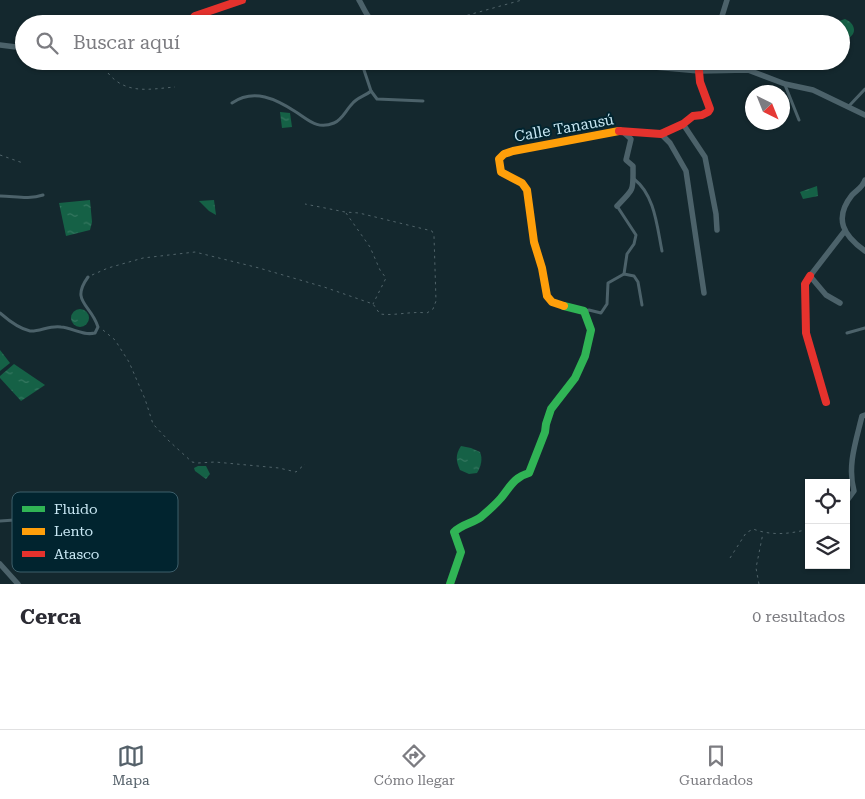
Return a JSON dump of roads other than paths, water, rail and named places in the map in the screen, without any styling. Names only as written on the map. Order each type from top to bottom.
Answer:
[{"type":"street","points":[[198,15],[214,8],[242,0]]},
{"type":"street","points":[[359,0],[367,15]]},
{"type":"street","points":[[722,15],[727,0]]},
{"type":"street","points":[[0,45],[15,47]]},
{"type":"street","points":[[689,70],[748,70],[784,84],[813,90],[865,114]]},
{"type":"street","name":"Calle Tanausú","points":[[584,311],[552,302],[547,296],[542,268],[534,242],[527,190],[522,183],[501,172],[499,160],[504,154],[513,151],[622,131],[661,134],[683,124],[693,116],[708,112],[710,109],[700,82],[700,71]]},
{"type":"street","points":[[683,124],[705,157],[716,214],[717,230]]},
{"type":"street","points":[[618,206],[632,191],[633,178],[633,166],[626,160],[631,139],[622,131]]},
{"type":"street","points":[[661,134],[670,143],[686,171],[704,293]]},
{"type":"street","points":[[865,180],[864,184],[851,197],[841,215],[844,232],[865,252]]},
{"type":"street","points":[[826,402],[806,333],[805,284],[844,232]]},
{"type":"street","points":[[810,276],[826,295],[840,303]]},
{"type":"street","points":[[450,584],[461,552],[454,532],[458,527],[479,518],[503,497],[512,482],[519,475],[529,473],[546,432],[545,425],[551,408],[575,377],[584,360],[591,332],[584,311]]},
{"type":"street","points":[[850,496],[854,491],[851,482],[853,452],[862,416],[865,415]]},
{"type":"street","points":[[858,434],[865,436]]},
{"type":"street","points":[[0,564],[18,584]]},
{"type":"lane","points":[[364,70],[371,92],[377,99],[423,101]]},
{"type":"lane","points":[[784,84],[799,120]]},
{"type":"lane","points":[[850,106],[865,89]]},
{"type":"lane","points":[[232,103],[239,98],[264,95],[296,112],[309,122],[320,126],[339,121],[353,102],[371,92]]},
{"type":"lane","points":[[633,178],[646,191],[654,212],[662,251]]},
{"type":"lane","points":[[0,196],[22,198],[43,196]]},
{"type":"lane","points":[[618,206],[636,235],[634,244],[627,254],[624,274]]},
{"type":"lane","points":[[584,311],[589,310],[601,313],[606,304],[608,283],[624,274],[634,276],[638,282],[642,306]]},
{"type":"lane","points":[[0,314],[12,323],[31,331],[50,326],[61,327],[88,335],[94,333],[98,327],[95,318],[81,299],[81,287],[88,277]]},
{"type":"lane","points":[[847,333],[865,328]]},
{"type":"water","points":[[850,23],[854,28],[853,35],[850,37]]},
{"type":"water","points":[[280,112],[290,113],[292,127],[282,128]]},
{"type":"water","points":[[817,186],[818,196],[803,199],[800,192]]},
{"type":"water","points":[[90,200],[92,222],[90,230],[66,236],[59,203]]},
{"type":"water","points":[[214,200],[216,215],[199,201]]},
{"type":"water","points":[[80,309],[86,312],[89,318],[86,324],[80,327],[74,324],[71,318],[74,312]]},
{"type":"water","points":[[0,350],[10,363],[0,371]]},
{"type":"water","points":[[14,364],[45,385],[21,401],[0,378]]},
{"type":"water","points":[[461,446],[480,452],[481,462],[477,473],[469,474],[460,470],[457,458]]},
{"type":"water","points":[[206,466],[210,474],[206,479],[195,471],[194,468]]}]
